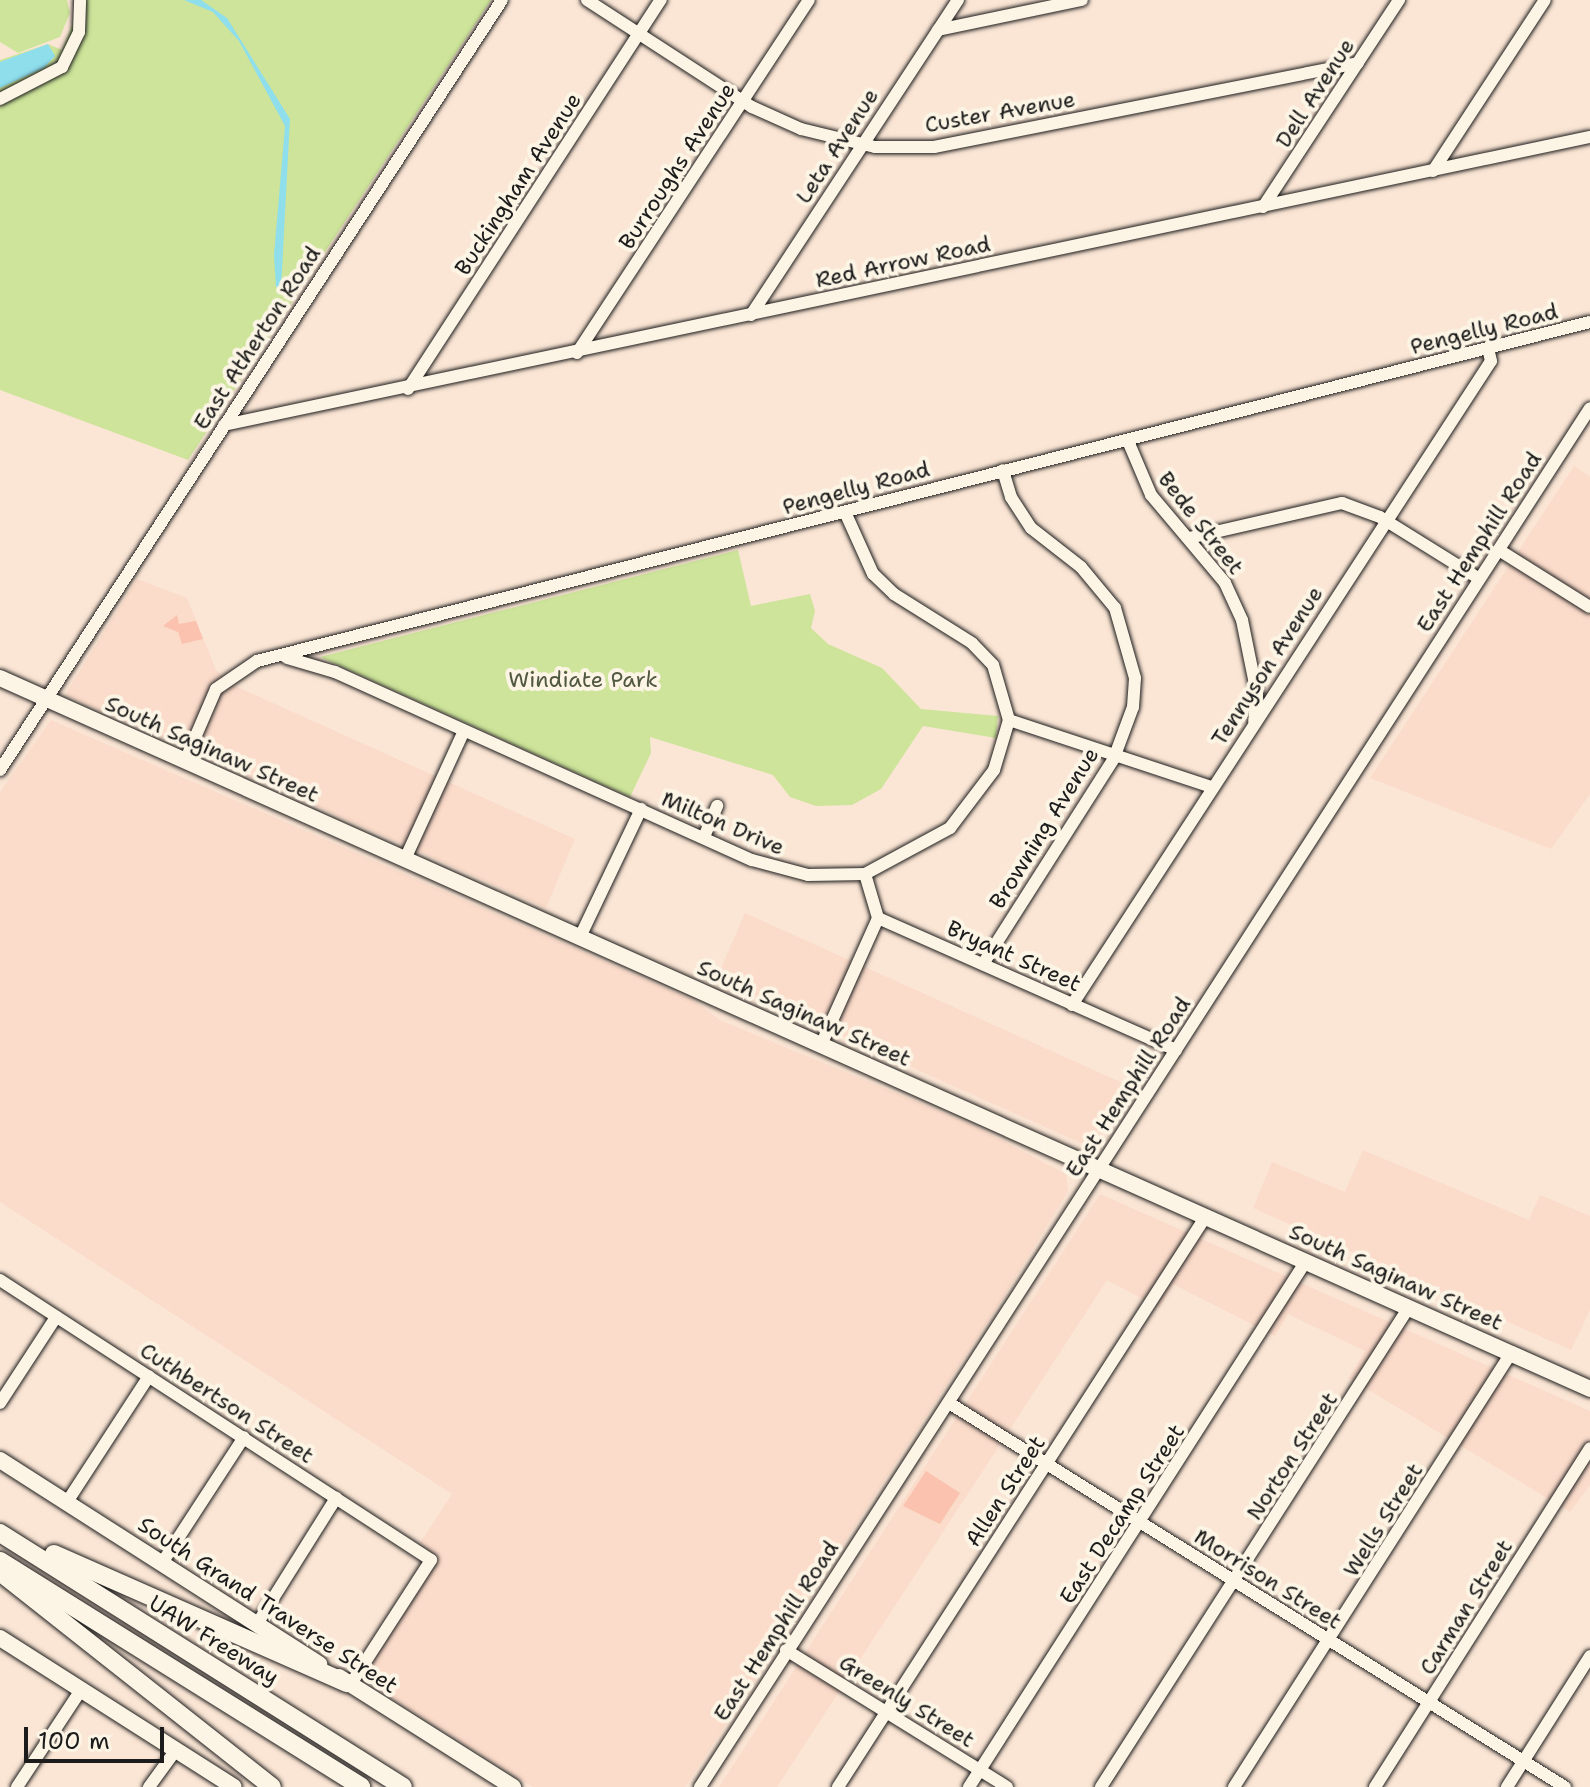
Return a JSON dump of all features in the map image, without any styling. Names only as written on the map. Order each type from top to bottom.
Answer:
[{"type":"highway","points":[[0,1522],[109,1582],[246,1635],[349,1684]]},
{"type":"highway","name":"UAW Freeway","points":[[0,1533],[403,1787]]},
{"type":"highway","points":[[0,1561],[361,1787]]},
{"type":"highway","points":[[0,1572],[272,1787]]},
{"type":"main road","name":"South Saginaw Street","points":[[0,678],[1590,1389]]},
{"type":"main road","name":"South Grand Traverse Street","points":[[0,1460],[513,1787]]},
{"type":"main road","points":[[0,1638],[234,1787]]},
{"type":"street","points":[[0,99],[62,67],[79,32],[80,0]]},
{"type":"street","name":"East Atherton Road","points":[[0,770],[502,0]]},
{"type":"street","name":"Custer Avenue","points":[[587,0],[743,101],[801,129],[861,146],[934,147],[1358,63]]},
{"type":"street","name":"Buckingham Avenue","points":[[408,389],[661,0]]},
{"type":"street","name":"Burroughs Avenue","points":[[577,353],[809,0]]},
{"type":"street","name":"Leta Avenue","points":[[751,315],[958,0]]},
{"type":"street","points":[[938,30],[1082,0]]},
{"type":"street","name":"Dell Avenue","points":[[1263,207],[1399,0]]},
{"type":"street","points":[[1433,171],[1545,0]]},
{"type":"street","name":"Red Arrow Road","points":[[224,425],[408,389],[1590,137]]},
{"type":"street","name":"Pengelly Road","points":[[185,761],[216,689],[257,661],[287,658],[1003,470],[1128,441],[1590,322]]},
{"type":"street","name":"Tennyson Avenue","points":[[1072,1005],[1491,361],[1488,348]]},
{"type":"street","name":"East Hemphill Road","points":[[700,1787],[1590,408]]},
{"type":"street","name":"Bede Street","points":[[1128,441],[1151,495],[1225,583],[1242,620],[1257,694],[1253,724]]},
{"type":"street","name":"Browning Avenue","points":[[983,964],[1114,758],[1133,707],[1135,678],[1126,631],[1100,587],[1017,510],[1003,470]]},
{"type":"street","points":[[1189,538],[1326,504],[1359,508],[1478,578]]},
{"type":"street","points":[[821,1045],[878,918],[865,874],[950,828],[994,770],[1009,720],[993,665],[972,643],[894,594],[873,574],[845,512]]},
{"type":"street","points":[[1499,550],[1590,607]]},
{"type":"street","name":"Milton Drive","points":[[287,658],[335,672],[781,871],[865,874]]},
{"type":"street","points":[[1009,720],[1114,758],[1212,787]]},
{"type":"street","points":[[405,859],[464,731]]},
{"type":"street","points":[[704,837],[717,806]]},
{"type":"street","points":[[580,937],[641,809]]},
{"type":"street","name":"Bryant Street","points":[[878,918],[1176,1050]]},
{"type":"street","name":"Allen Street","points":[[838,1787],[1206,1216]]},
{"type":"street","name":"East Decamp Street","points":[[969,1787],[1141,1523],[1306,1261]]},
{"type":"street","name":"Cuthbertson Street","points":[[0,1280],[431,1560],[349,1684]]},
{"type":"street","name":"Norton Street","points":[[1101,1787],[1409,1307]]},
{"type":"street","points":[[0,1403],[56,1317]]},
{"type":"street","name":"Wells Street","points":[[1234,1787],[1511,1353]]},
{"type":"street","points":[[67,1502],[149,1376]]},
{"type":"street","name":"Morrison Street","points":[[949,1403],[1565,1787]]},
{"type":"street","points":[[162,1563],[244,1437]]},
{"type":"street","name":"Carman Street","points":[[1375,1787],[1590,1448]]},
{"type":"street","points":[[257,1624],[336,1498]]},
{"type":"street","name":"Greenly Street","points":[[786,1650],[1007,1787]]},
{"type":"street","points":[[1507,1787],[1590,1656]]},
{"type":"street","points":[[17,1787],[81,1690]]},
{"type":"street","points":[[149,1787],[176,1750]]},
{"type":"shaded area","points":[[1574,466],[1590,477],[1590,794],[1551,849],[1370,778]]},
{"type":"shaded area","points":[[137,579],[187,598],[216,670],[235,686],[575,839],[546,908],[65,695]]},
{"type":"shaded area","points":[[51,720],[693,1000],[720,1020],[973,1125],[1066,1174],[1068,1191],[1001,1301],[685,1787],[533,1787],[368,1683],[366,1669],[438,1560],[420,1543],[452,1494],[0,1202],[0,792]]},
{"type":"shaded area","points":[[745,913],[1129,1086],[1092,1148],[716,980]]},
{"type":"shaded area","points":[[1363,1150],[1529,1220],[1540,1195],[1590,1216],[1590,1310],[1571,1350],[1253,1208],[1272,1162],[1345,1192]]},
{"type":"shaded area","points":[[1100,1194],[1590,1411],[1590,1485],[1570,1512],[1349,1378],[1365,1351],[1288,1314],[1275,1336],[1173,1284],[1160,1308],[1107,1280],[777,1787],[719,1787]]},
{"type":"green space","points":[[0,0],[67,0],[70,13],[60,37],[18,53],[0,42]]},
{"type":"green space","points":[[82,0],[491,0],[188,460],[0,390],[0,60],[48,44],[62,50]]},
{"type":"green space","name":"Windiate Park","points":[[738,550],[751,606],[810,594],[815,611],[811,628],[828,644],[882,668],[921,709],[998,716],[996,738],[923,726],[881,789],[852,805],[816,806],[790,797],[773,775],[650,737],[651,753],[630,797],[320,657]]},
{"type":"water","points":[[184,0],[201,0],[227,18],[290,119],[281,289],[276,287],[274,255],[285,126],[239,41],[213,12]]},
{"type":"water","points":[[48,44],[55,56],[44,68],[0,88],[0,62]]},
{"type":"building","points":[[177,615],[179,624],[196,621],[203,639],[182,644],[178,632],[163,626]]},
{"type":"building","points":[[926,1471],[960,1493],[940,1524],[903,1506]]}]
